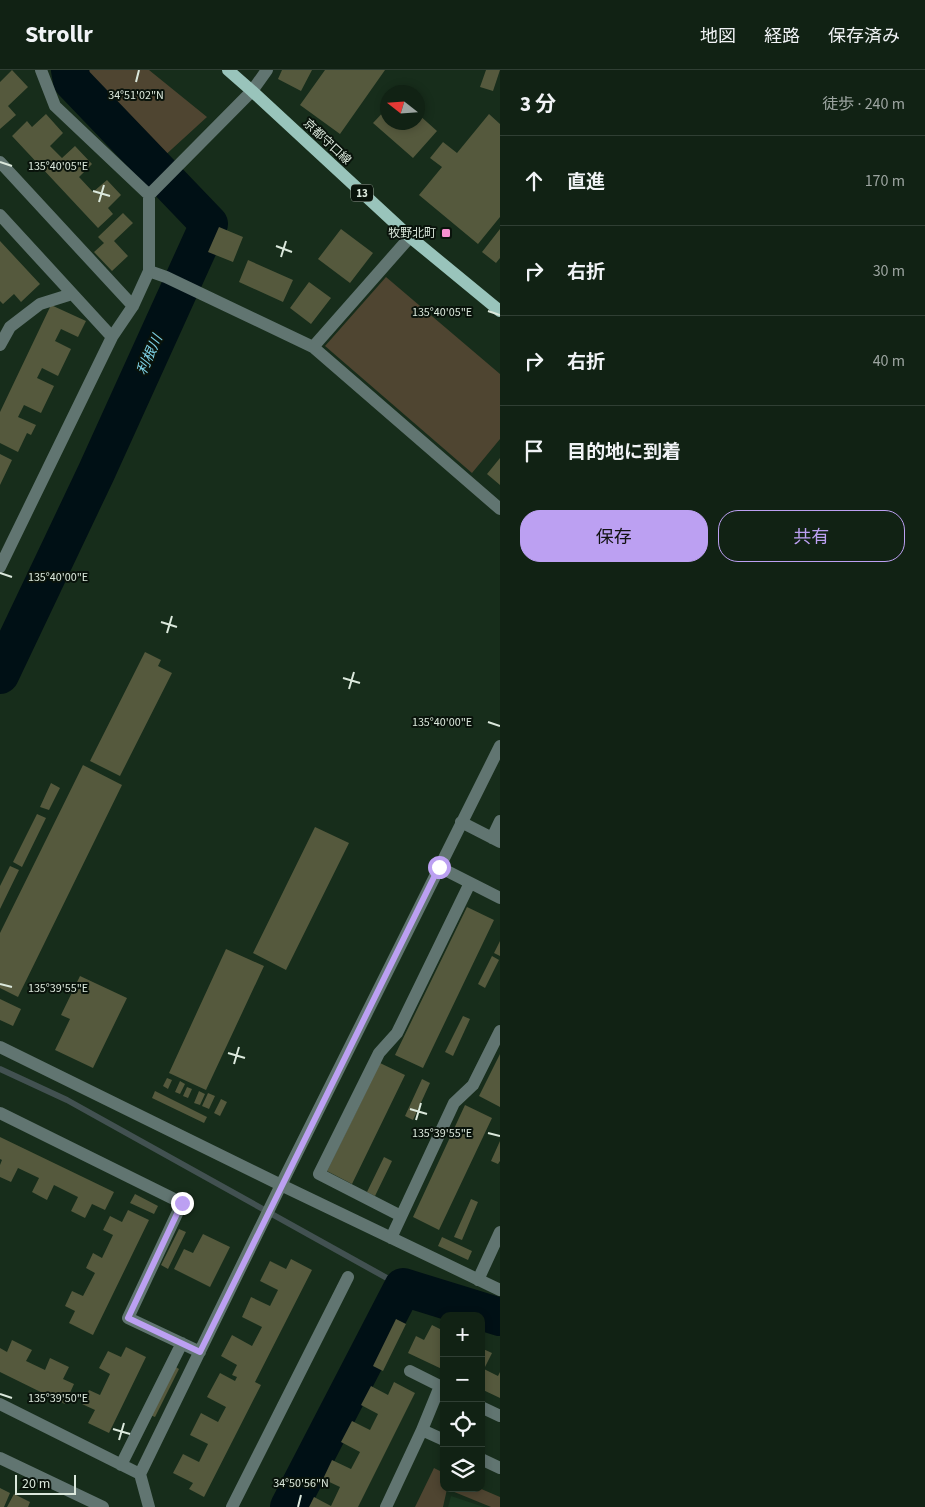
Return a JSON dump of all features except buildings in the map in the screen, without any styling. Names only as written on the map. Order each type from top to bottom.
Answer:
[{"type":"main road","name":"京都守口線","points":[[228,70],[410,237],[500,312]]},
{"type":"street","points":[[41,70],[55,106],[153,191]]},
{"type":"street","points":[[0,567],[112,337],[133,306],[149,271],[153,191],[252,91],[267,70]]},
{"type":"street","points":[[0,162],[133,306]]},
{"type":"street","points":[[0,215],[112,337]]},
{"type":"street","points":[[313,347],[410,237]]},
{"type":"street","points":[[149,271],[166,277],[313,347],[500,509]]},
{"type":"street","points":[[0,345],[10,327],[40,304],[72,294]]},
{"type":"street","points":[[149,1507],[140,1474],[281,1185],[500,746]]},
{"type":"street","points":[[461,822],[496,840],[500,821]]},
{"type":"street","points":[[439,867],[500,898]]},
{"type":"street","points":[[401,1216],[319,1174],[379,1053],[397,1034],[470,883]]},
{"type":"street","points":[[390,1238],[454,1103],[473,1085],[500,1031]]},
{"type":"street","points":[[0,1047],[500,1290]]},
{"type":"street","points":[[0,1113],[182,1203],[128,1318],[200,1352]]},
{"type":"street","points":[[478,1280],[500,1232]]},
{"type":"street","points":[[232,1507],[348,1277]]},
{"type":"street","points":[[121,1464],[182,1344]]},
{"type":"street","points":[[410,1371],[440,1386]]},
{"type":"street","points":[[386,1507],[440,1391]]},
{"type":"street","points":[[0,1404],[140,1474]]},
{"type":"street","points":[[485,1409],[500,1416]]},
{"type":"street","points":[[422,1430],[440,1438]]},
{"type":"street","points":[[0,1458],[103,1507]]},
{"type":"street","points":[[485,1461],[500,1468]]},
{"type":"shaded area","points":[[82,70],[149,70],[207,117],[161,159],[84,81]]},
{"type":"shaded area","points":[[386,277],[500,374],[500,439],[472,473],[325,346]]},
{"type":"shaded area","points":[[434,1468],[440,1471],[440,1492],[446,1492],[443,1507],[415,1507]]},
{"type":"shaded area","points":[[485,1491],[500,1497],[500,1507],[491,1507],[454,1492]]},
{"type":"shaded area","points":[[451,1496],[484,1507],[448,1507]]},
{"type":"waterway","name":"利根川","points":[[0,675],[96,473],[209,224],[72,81],[70,70]]},
{"type":"waterway","points":[[0,1069],[67,1100],[403,1287]]},
{"type":"waterway","points":[[289,1507],[403,1287],[500,1317]]},
{"type":"place","name":"牧野北町","points":[[446,233]]},
{"type":"route","points":[[182,1203],[128,1318],[200,1352],[439,867]]}]
